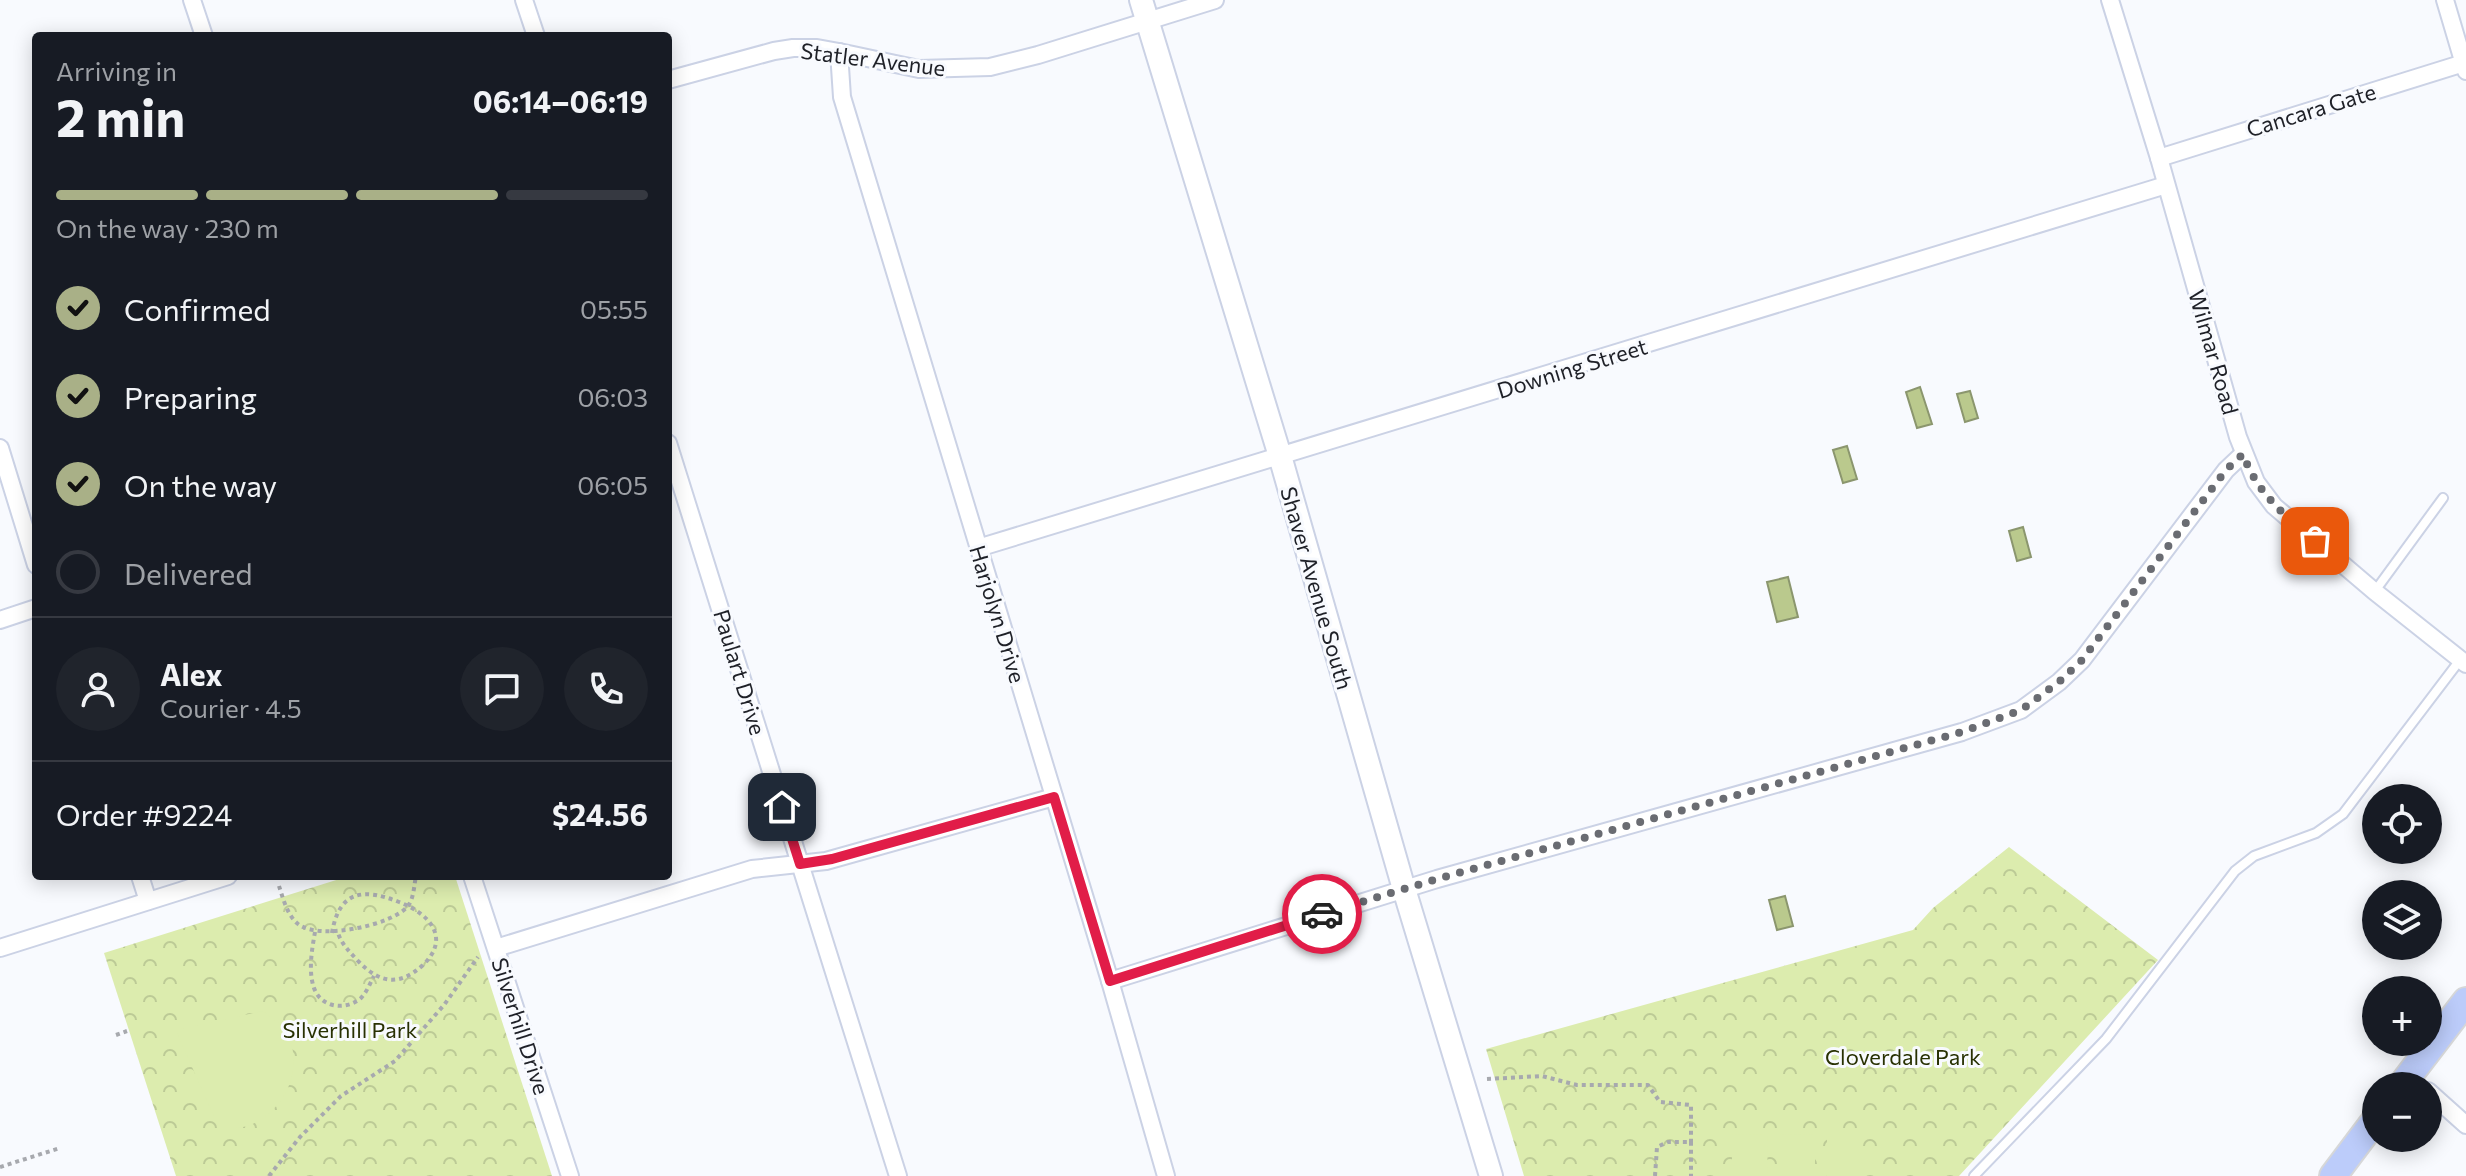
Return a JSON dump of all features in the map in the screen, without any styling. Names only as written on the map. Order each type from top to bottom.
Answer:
[{"type":"main road","points":[[2423,1072],[2466,1001]]},
{"type":"main road","points":[[2333,1176],[2362,1138]]},
{"type":"street","points":[[192,0],[203,32]]},
{"type":"street","points":[[524,0],[535,32]]},
{"type":"street","name":"Statler Avenue","points":[[672,79],[774,51],[817,48],[919,69],[990,67],[1038,55],[1144,10],[1215,0]]},
{"type":"street","name":"Wilmar Road","points":[[2110,0],[2159,158],[2243,454],[2256,482],[2267,499],[2463,662]]},
{"type":"street","points":[[2445,0],[2465,67]]},
{"type":"street","name":"Shaver Avenue South","points":[[1144,10],[1280,456],[1404,889],[1491,1176]]},
{"type":"street","name":"Harjolyn Drive","points":[[839,52],[842,97],[1110,981],[1166,1176]]},
{"type":"street","name":"Cancara Gate","points":[[2159,158],[2465,67]]},
{"type":"street","name":"Downing Street","points":[[978,548],[2166,185]]},
{"type":"street","points":[[0,448],[32,552]]},
{"type":"street","points":[[1110,981],[1404,889],[1962,732],[2021,710],[2059,682],[2082,660],[2226,470],[2243,454]]},
{"type":"street","name":"Paulart Drive","points":[[672,456],[898,1176]]},
{"type":"street","points":[[0,620],[32,609]]},
{"type":"street","points":[[495,944],[752,869],[832,859],[1054,797]]},
{"type":"street","points":[[141,880],[148,901]]},
{"type":"street","points":[[0,948],[215,880]]},
{"type":"street","name":"Silverhill Drive","points":[[473,880],[570,1176]]},
{"type":"street","points":[[2442,1106],[2466,1125]]},
{"type":"lane","points":[[2374,591],[2443,498]]},
{"type":"lane","points":[[1974,1176],[2106,1039],[2235,871],[2254,856],[2316,833],[2343,814],[2463,662]]},
{"type":"path","points":[[279,886],[296,923],[315,932],[335,933],[400,912],[408,905],[415,880]]},
{"type":"path","points":[[374,893],[408,905],[423,913],[433,926],[436,942],[430,958],[409,976],[390,979],[374,976],[342,945],[335,933],[336,916],[343,905],[358,895],[374,893]]},
{"type":"path","points":[[315,932],[312,977],[322,1001],[339,1006],[351,1004],[365,993],[374,976]]},
{"type":"path","points":[[269,1176],[300,1137],[341,1096],[395,1061],[495,944]]},
{"type":"path","points":[[116,1035],[127,1031]]},
{"type":"path","points":[[1487,1079],[1542,1076],[1577,1085],[1648,1085],[1660,1102],[1691,1105],[1691,1176]]},
{"type":"path","points":[[1655,1176],[1657,1147],[1668,1142],[1691,1142]]},
{"type":"path","points":[[0,1167],[60,1148]]},
{"type":"green space","name":"Cloverdale Park","points":[[2009,847],[2158,960],[1959,1176],[1524,1176],[1486,1049],[1913,930],[1933,908]]},
{"type":"green space","name":"Silverhill Park","points":[[336,880],[456,880],[552,1176],[176,1176],[104,953]]},
{"type":"green space","points":[[263,1011],[279,1023],[292,1045],[293,1073],[289,1086],[282,1099],[262,1118],[243,1127],[219,1128],[177,1033],[179,1029]]},
{"type":"green space","points":[[1732,1134],[1768,1135],[1767,1176],[1732,1176]]},
{"type":"green space","points":[[1780,1134],[1815,1135],[1815,1176],[1780,1176]]},
{"type":"green space","points":[[1827,1135],[1862,1135],[1862,1176],[1827,1176]]},
{"type":"shaded area","points":[[1920,387],[1932,424],[1917,428],[1906,392]]},
{"type":"shaded area","points":[[1970,391],[1978,418],[1965,422],[1957,394]]},
{"type":"shaded area","points":[[1847,446],[1857,479],[1843,483],[1833,450]]},
{"type":"shaded area","points":[[2023,527],[2031,557],[2017,561],[2009,531]]},
{"type":"shaded area","points":[[1788,577],[1798,617],[1777,622],[1767,582]]},
{"type":"shaded area","points":[[1785,896],[1793,926],[1777,930],[1769,900]]},
{"type":"way so far","points":[[1322,914],[1962,732],[2021,710],[2059,682],[2082,660],[2226,470],[2243,454],[2267,499],[2315,541]]},
{"type":"route","points":[[782,807],[800,864],[826,861],[1054,797],[1110,981],[1322,914]]}]
